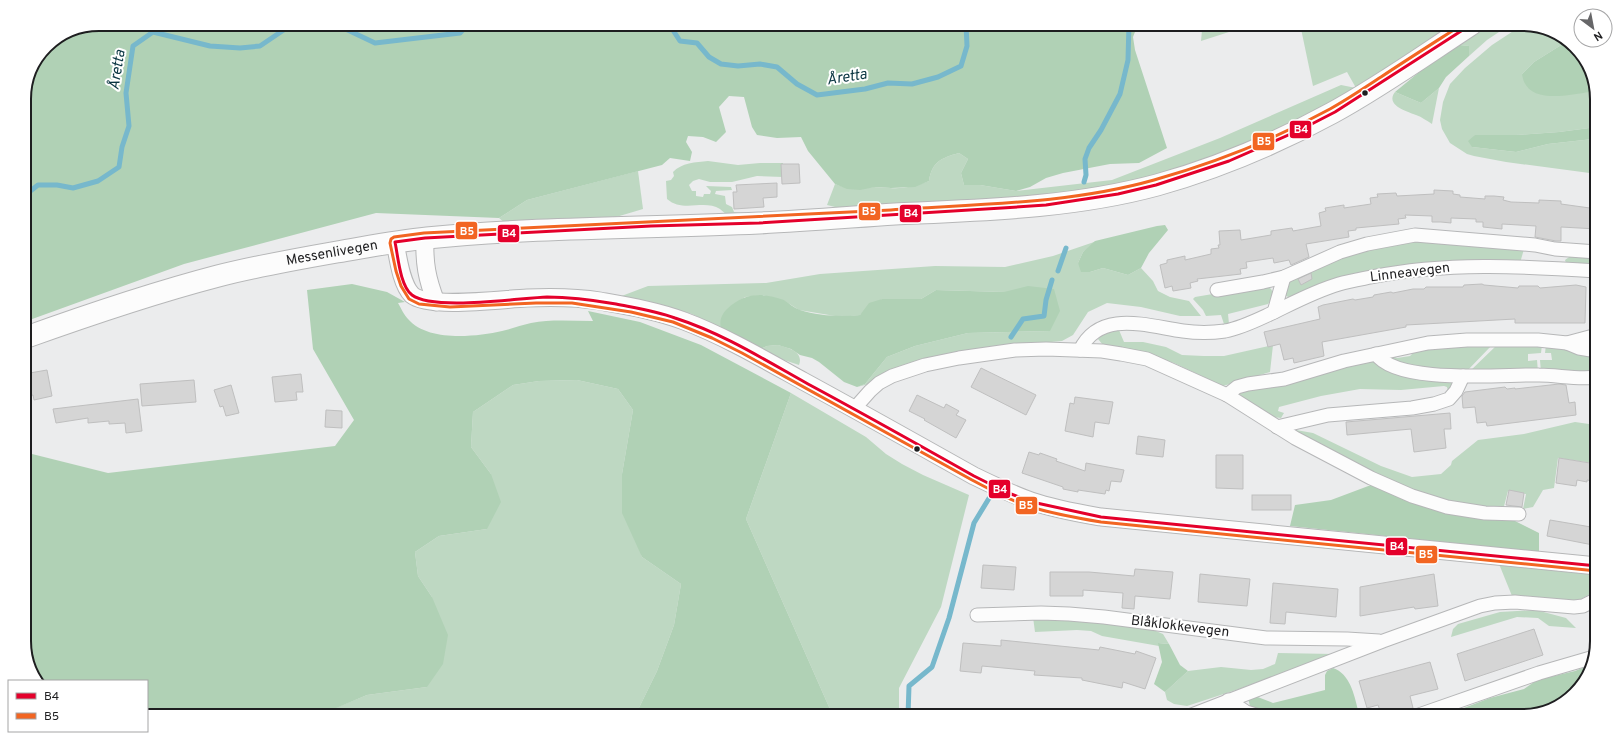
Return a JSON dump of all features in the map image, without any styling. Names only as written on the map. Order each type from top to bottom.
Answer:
[{"type":"main road","name":"Messenlivegen","points":[[31,336],[174,288],[222,275],[273,264],[425,238],[628,227],[759,223],[1002,208],[1046,205],[1118,194],[1156,185],[1216,166],[1302,129],[1335,112],[1461,31]]},
{"type":"street","points":[[1217,290],[1284,277],[1340,252],[1367,244],[1415,235],[1535,245],[1555,249],[1590,252]]},
{"type":"street","points":[[425,238],[424,258],[426,273],[436,302]]},
{"type":"street","points":[[395,242],[398,261],[406,286],[413,295],[423,300],[436,302],[529,298],[573,298],[599,301],[659,313],[684,321],[708,331],[854,409],[974,476],[1019,497],[1064,510],[1101,518],[1590,565]]},
{"type":"street","points":[[1552,268],[1555,249]]},
{"type":"street","name":"Linneavegen","points":[[1080,350],[1087,337],[1101,328],[1113,324],[1146,325],[1184,331],[1224,331],[1247,324],[1317,291],[1341,283],[1397,272],[1429,268],[1493,266],[1590,271]]},
{"type":"street","points":[[1274,312],[1284,277]]},
{"type":"street","points":[[1567,343],[1590,336]]},
{"type":"street","points":[[1227,395],[1237,387],[1248,384],[1284,379],[1344,361],[1428,343],[1467,340],[1538,340],[1567,343],[1590,350]]},
{"type":"street","points":[[854,409],[879,383],[892,376],[918,367],[959,358],[1015,350],[1046,349],[1102,351],[1147,360],[1227,395],[1295,438],[1372,478],[1412,496],[1447,507],[1484,513],[1519,514]]},
{"type":"street","points":[[1376,354],[1380,359],[1396,368],[1410,372],[1463,376],[1539,375],[1590,377]]},
{"type":"street","points":[[1277,426],[1328,415],[1412,408],[1439,402],[1449,399],[1456,391],[1463,376]]},
{"type":"street","name":"Blåklokkevegen","points":[[1206,709],[1383,641],[1473,609],[1495,603],[1530,602],[1567,608],[1583,606],[1590,602]]},
{"type":"street","name":"Blåklokkevegen","points":[[977,615],[1042,613],[1070,614],[1266,638],[1383,641]]},
{"type":"street","points":[[1436,709],[1539,673],[1587,659]]},
{"type":"street","points":[[1228,700],[1242,709]]},
{"type":"green space","points":[[99,31],[1135,31],[1133,37],[1135,50],[1167,148],[1139,163],[1110,164],[1063,173],[1046,178],[1030,187],[1016,191],[980,185],[964,185],[961,173],[968,159],[959,153],[938,162],[932,169],[929,181],[915,187],[875,187],[860,190],[847,189],[835,184],[808,151],[801,137],[777,138],[757,135],[752,127],[744,97],[729,96],[719,107],[726,132],[716,142],[703,137],[688,136],[686,142],[692,152],[690,161],[670,158],[662,165],[527,200],[499,218],[376,213],[184,264],[31,319],[31,94],[33,81],[38,69],[45,58],[61,42],[86,32]]},
{"type":"green space","points":[[1202,31],[1229,31],[1229,32],[1201,41]]},
{"type":"green space","points":[[1301,31],[1444,31],[1356,88],[1347,72],[1313,86]]},
{"type":"green space","points":[[1481,31],[1500,31],[1487,40],[1469,56],[1469,46],[1460,45]]},
{"type":"green space","points":[[1513,31],[1535,32],[1548,36],[1562,44],[1534,62],[1522,74],[1554,96],[1590,92],[1590,128],[1517,135],[1475,135],[1472,147],[1516,152],[1548,144],[1590,139],[1590,173],[1506,162],[1474,156],[1467,154],[1450,143],[1442,129],[1440,120],[1443,102],[1450,84],[1465,68],[1492,45]]},
{"type":"green space","points":[[1562,44],[1579,61],[1586,77],[1590,92],[1564,96],[1541,95],[1532,91],[1525,84],[1522,74],[1534,62]]},
{"type":"green space","points":[[1460,45],[1469,46],[1469,56],[1446,77],[1439,88],[1421,103],[1395,92],[1423,69]]},
{"type":"green space","points":[[1341,85],[1355,88],[1311,115],[1259,140],[1179,170],[1126,183],[1063,195],[853,207],[835,207],[827,205],[835,184],[854,188],[905,188],[915,186],[929,181],[932,169],[942,159],[959,153],[968,159],[961,173],[964,185],[980,185],[1016,191],[1112,180],[1220,138]]},
{"type":"green space","points":[[1439,88],[1432,124],[1398,107],[1393,101],[1395,92],[1421,103]]},
{"type":"green space","points":[[1590,128],[1590,139],[1548,144],[1516,152],[1472,147],[1468,141],[1475,135],[1517,135]]},
{"type":"green space","points":[[708,161],[738,165],[783,163],[783,177],[757,176],[732,182],[710,182],[699,179],[693,181],[689,185],[692,191],[696,191],[696,196],[703,197],[704,194],[710,194],[711,191],[706,186],[731,187],[732,190],[716,191],[715,194],[725,196],[726,204],[732,207],[734,212],[746,214],[727,215],[714,206],[680,205],[667,199],[666,181],[671,180],[674,176],[673,172],[676,169],[684,165]]},
{"type":"green space","points":[[638,171],[643,209],[606,220],[505,223],[499,218],[527,200]]},
{"type":"green space","points":[[1165,225],[1168,230],[1149,253],[1141,268],[1128,275],[1103,268],[1090,272],[1081,272],[1078,263],[1083,252],[1095,241]]},
{"type":"green space","points":[[1418,239],[1524,249],[1520,263],[1458,263],[1291,298],[1286,296],[1284,291],[1290,280],[1344,256]]},
{"type":"green space","points":[[1097,241],[1083,252],[1078,263],[1090,272],[1103,268],[1128,275],[1141,268],[1153,281],[1158,291],[1170,297],[1189,301],[1201,316],[1180,316],[1141,307],[1107,303],[1088,312],[1073,335],[1062,341],[1028,344],[857,387],[865,384],[887,357],[915,346],[968,333],[1050,331],[1004,292],[936,290],[921,299],[882,299],[860,315],[841,317],[799,310],[785,301],[762,295],[745,297],[730,307],[721,328],[692,314],[648,301],[619,297],[648,286],[766,283],[820,274],[935,266],[1005,267],[1053,256]]},
{"type":"green space","points":[[1572,255],[1590,256],[1590,266],[1566,263],[1565,260]]},
{"type":"green space","points":[[1589,274],[1590,274],[1590,333]]},
{"type":"green space","points":[[352,284],[387,292],[405,302],[398,303],[408,319],[417,326],[427,331],[452,336],[479,335],[546,321],[593,321],[588,311],[640,322],[701,345],[791,393],[746,519],[830,709],[638,709],[657,671],[674,625],[681,584],[642,557],[622,513],[622,474],[633,410],[618,389],[577,380],[539,381],[513,385],[473,412],[471,447],[491,474],[501,502],[487,529],[439,536],[415,552],[418,576],[432,597],[448,635],[443,664],[427,687],[367,695],[334,709],[148,709],[148,680],[44,680],[36,667],[31,646],[31,454],[108,473],[335,446],[354,420],[313,349],[307,290]]},
{"type":"green space","points":[[1266,285],[1273,293],[1268,304],[1228,314],[1229,324],[1224,324],[1221,315],[1206,316],[1203,310],[1193,299],[1195,297]]},
{"type":"green space","points":[[1028,286],[1054,289],[1060,311],[1050,331],[968,333],[915,346],[887,357],[865,384],[857,387],[844,382],[812,358],[800,355],[791,349],[778,345],[767,346],[760,349],[721,328],[720,325],[721,317],[733,304],[747,297],[761,295],[776,297],[798,309],[807,312],[830,316],[845,316],[860,315],[869,303],[882,299],[921,299],[936,290],[1004,292]]},
{"type":"green space","points":[[1119,330],[1124,342],[1143,342],[1166,347],[1182,355],[1224,356],[1273,345],[1270,372],[1223,386],[1174,363],[1149,355],[1103,345],[1098,339],[1108,332]]},
{"type":"green space","points":[[778,345],[794,351],[799,357],[799,365],[766,354],[760,349],[767,346]]},
{"type":"green space","points":[[1492,345],[1466,372],[1411,367],[1390,358],[1393,356],[1397,358],[1410,356],[1415,351],[1456,346]]},
{"type":"green space","points":[[1497,345],[1542,345],[1541,353],[1528,354],[1528,361],[1537,360],[1538,372],[1468,373]]},
{"type":"green space","points":[[1546,345],[1590,354],[1590,374],[1541,372],[1540,360],[1552,360],[1551,353],[1545,353]]},
{"type":"green space","points":[[1373,359],[1388,372],[1448,381],[1452,384],[1452,391],[1448,391],[1447,387],[1444,386],[1401,390],[1360,389],[1321,396],[1279,407],[1278,411],[1284,413],[1281,418],[1272,417],[1236,394],[1252,387]]},
{"type":"green space","points":[[577,380],[618,389],[633,410],[622,474],[642,557],[681,584],[674,625],[657,671],[638,709],[333,709],[367,695],[427,687],[432,597],[418,576],[415,552],[439,536],[487,529],[491,474],[471,447],[473,412],[513,385],[539,381]]},
{"type":"green space","points":[[791,393],[866,437],[886,454],[902,464],[969,495],[941,607],[899,688],[899,709],[830,709],[746,519]]},
{"type":"green space","points":[[1575,422],[1589,424],[1590,463],[1558,458],[1554,488],[1543,490],[1533,507],[1523,509],[1526,494],[1508,491],[1503,510],[1469,507],[1388,483],[1292,431],[1296,430],[1313,433],[1381,466],[1412,477],[1441,474],[1451,465],[1452,461],[1478,440],[1524,434]]},
{"type":"green space","points":[[1371,485],[1406,499],[1470,516],[1515,521],[1539,533],[1539,552],[1290,526],[1295,505],[1331,500]]},
{"type":"green space","points":[[1499,564],[1586,572],[1590,574],[1590,594],[1579,600],[1573,601],[1512,596]]},
{"type":"green space","points":[[1536,610],[1566,618],[1576,628],[1549,626],[1538,618],[1517,617],[1451,637],[1453,629],[1458,624],[1500,612]]},
{"type":"green space","points":[[1033,617],[1081,620],[1151,629],[1163,634],[1169,644],[1159,643],[1159,646],[1102,636],[1091,631],[1077,630],[1035,632]]},
{"type":"green space","points":[[1158,643],[1169,644],[1180,665],[1188,671],[1165,692],[1154,684],[1162,662]]},
{"type":"green space","points":[[1278,653],[1334,654],[1239,689],[1187,706],[1174,704],[1167,700],[1165,692],[1188,671],[1221,667],[1251,670],[1263,669],[1275,664]]},
{"type":"green space","points":[[1585,667],[1576,682],[1560,698],[1540,707],[1522,709],[1461,709],[1490,698],[1524,689],[1537,680],[1575,671]]},
{"type":"green space","points":[[1333,668],[1344,675],[1350,685],[1358,709],[1256,709],[1250,706],[1248,698],[1255,696],[1273,703],[1325,690],[1325,675],[1327,671]]},
{"type":"building","points":[[781,164],[799,164],[800,183],[782,184]]},
{"type":"building","points":[[777,183],[777,197],[763,198],[764,207],[734,209],[733,192],[737,192],[736,185]]},
{"type":"building","points":[[1434,190],[1453,191],[1453,194],[1460,195],[1460,197],[1485,199],[1485,196],[1494,196],[1504,197],[1503,200],[1511,202],[1539,203],[1539,200],[1561,201],[1561,204],[1590,208],[1590,229],[1561,227],[1561,241],[1556,241],[1535,237],[1536,226],[1502,224],[1502,229],[1483,227],[1483,222],[1476,222],[1476,219],[1451,218],[1451,223],[1432,222],[1432,216],[1405,215],[1406,218],[1398,219],[1399,224],[1356,228],[1356,230],[1348,231],[1349,237],[1306,244],[1309,257],[1291,265],[1289,260],[1274,263],[1273,258],[1246,262],[1247,268],[1240,269],[1241,274],[1197,279],[1198,281],[1190,283],[1191,288],[1173,291],[1172,286],[1165,288],[1160,265],[1167,263],[1167,260],[1185,256],[1185,260],[1211,254],[1211,249],[1219,248],[1219,231],[1240,230],[1241,240],[1271,235],[1271,231],[1292,228],[1293,231],[1321,226],[1319,213],[1326,211],[1325,208],[1344,205],[1344,208],[1371,204],[1370,198],[1378,197],[1377,194],[1396,193],[1397,196],[1434,194]]},
{"type":"building","points":[[1311,273],[1312,279],[1301,285],[1298,279]]},
{"type":"building","points":[[1482,284],[1518,288],[1519,286],[1538,286],[1540,288],[1576,285],[1586,287],[1585,323],[1515,323],[1515,319],[1406,325],[1406,327],[1322,342],[1324,356],[1294,363],[1293,358],[1284,360],[1280,344],[1268,347],[1264,332],[1320,319],[1318,307],[1323,305],[1373,297],[1374,295],[1391,292],[1424,289],[1426,287],[1463,287],[1464,285]]},
{"type":"building","points":[[981,368],[1036,395],[1026,415],[971,387]]},
{"type":"building","points":[[47,370],[52,396],[34,400],[33,395],[31,395],[31,373]]},
{"type":"building","points":[[301,374],[303,392],[296,392],[297,400],[275,402],[272,377]]},
{"type":"building","points":[[194,380],[196,402],[142,406],[140,384]]},
{"type":"building","points":[[1559,384],[1566,385],[1569,403],[1575,402],[1576,415],[1487,426],[1486,422],[1477,423],[1475,407],[1463,408],[1462,396],[1465,392],[1505,387],[1507,389],[1515,389]]},
{"type":"building","points":[[231,385],[239,413],[226,416],[223,406],[220,407],[214,390]]},
{"type":"building","points":[[917,395],[944,408],[946,404],[959,411],[956,415],[966,420],[956,438],[909,411]]},
{"type":"building","points":[[1075,397],[1113,402],[1109,424],[1095,422],[1093,437],[1065,431],[1070,403],[1074,404]]},
{"type":"building","points":[[138,399],[142,431],[126,433],[125,423],[109,424],[109,421],[88,423],[88,418],[56,423],[53,409]]},
{"type":"building","points":[[326,410],[342,411],[342,428],[325,427]]},
{"type":"building","points":[[1450,413],[1451,429],[1444,429],[1446,448],[1414,452],[1411,429],[1347,435],[1346,422]]},
{"type":"building","points":[[1138,436],[1165,440],[1163,457],[1136,454]]},
{"type":"building","points":[[1029,452],[1039,455],[1040,453],[1057,459],[1056,461],[1085,471],[1086,463],[1124,470],[1121,482],[1111,481],[1109,491],[1106,490],[1105,494],[1078,490],[1078,492],[1063,489],[1063,487],[1022,473]]},
{"type":"building","points":[[1216,455],[1243,455],[1243,489],[1216,488]]},
{"type":"building","points":[[1559,458],[1590,463],[1590,480],[1587,480],[1587,482],[1577,480],[1576,486],[1556,483]]},
{"type":"building","points":[[1509,490],[1524,493],[1522,507],[1506,505]]},
{"type":"building","points":[[1252,495],[1291,495],[1291,510],[1252,510]]},
{"type":"building","points":[[1550,520],[1590,527],[1590,544],[1547,536]]},
{"type":"building","points":[[983,565],[1016,567],[1014,590],[981,588]]},
{"type":"building","points":[[1135,569],[1173,572],[1170,599],[1135,596],[1134,609],[1122,608],[1123,593],[1083,590],[1083,596],[1050,596],[1050,572],[1089,572],[1134,576]]},
{"type":"building","points":[[1200,574],[1250,579],[1247,606],[1198,602]]},
{"type":"building","points":[[1434,574],[1438,606],[1415,609],[1414,607],[1360,616],[1360,587]]},
{"type":"building","points":[[1273,583],[1338,589],[1336,617],[1286,612],[1285,624],[1270,623]]},
{"type":"building","points":[[1534,629],[1543,655],[1465,681],[1457,654]]},
{"type":"building","points":[[1001,640],[1099,650],[1100,647],[1135,654],[1136,651],[1156,658],[1145,689],[1123,682],[1122,688],[1082,680],[1082,678],[1034,675],[1035,671],[982,666],[981,673],[960,671],[963,643],[1001,646]]},
{"type":"building","points":[[1430,662],[1438,689],[1410,696],[1413,708],[1379,709],[1378,705],[1367,708],[1359,681]]},
{"type":"waterway","name":"Åretta","points":[[31,190],[38,185],[57,185],[73,188],[98,181],[119,167],[122,147],[129,126],[126,93],[133,46],[153,32],[210,46],[240,48],[260,46],[282,31]]},
{"type":"waterway","name":"Åretta","points":[[350,31],[375,43],[460,33],[462,31]]},
{"type":"waterway","name":"Åretta","points":[[674,31],[680,41],[697,43],[709,57],[721,64],[738,66],[760,64],[777,67],[797,84],[817,95],[865,89],[888,83],[912,84],[938,77],[961,66],[967,46],[966,31]]},
{"type":"waterway","points":[[1084,182],[1086,175],[1085,159],[1089,148],[1101,130],[1120,94],[1128,60],[1129,31]]},
{"type":"waterway","points":[[1058,271],[1066,248]]},
{"type":"waterway","points":[[1011,337],[1023,319],[1044,316],[1046,300],[1052,280]]},
{"type":"waterway","points":[[908,709],[909,686],[932,667],[949,618],[974,523],[991,495]]},
{"type":"transit line","name":"B5","points":[[1452,31],[1330,109],[1288,130],[1200,166],[1122,188],[1089,194],[1023,202],[424,233],[394,237],[391,239],[390,243],[401,286],[409,299],[419,304],[450,307],[572,303],[631,312],[673,322],[712,338],[742,353],[993,491],[1023,505],[1048,512],[1101,522],[1590,570]]},
{"type":"transit line","name":"B4","points":[[1461,31],[1335,112],[1302,129],[1229,161],[1156,185],[1118,194],[1046,205],[1002,208],[759,223],[651,226],[425,238],[395,242],[400,270],[408,291],[412,295],[423,300],[457,303],[547,297],[573,298],[646,310],[692,324],[710,331],[743,348],[974,476],[1006,492],[1032,502],[1101,517],[1590,565]]}]
